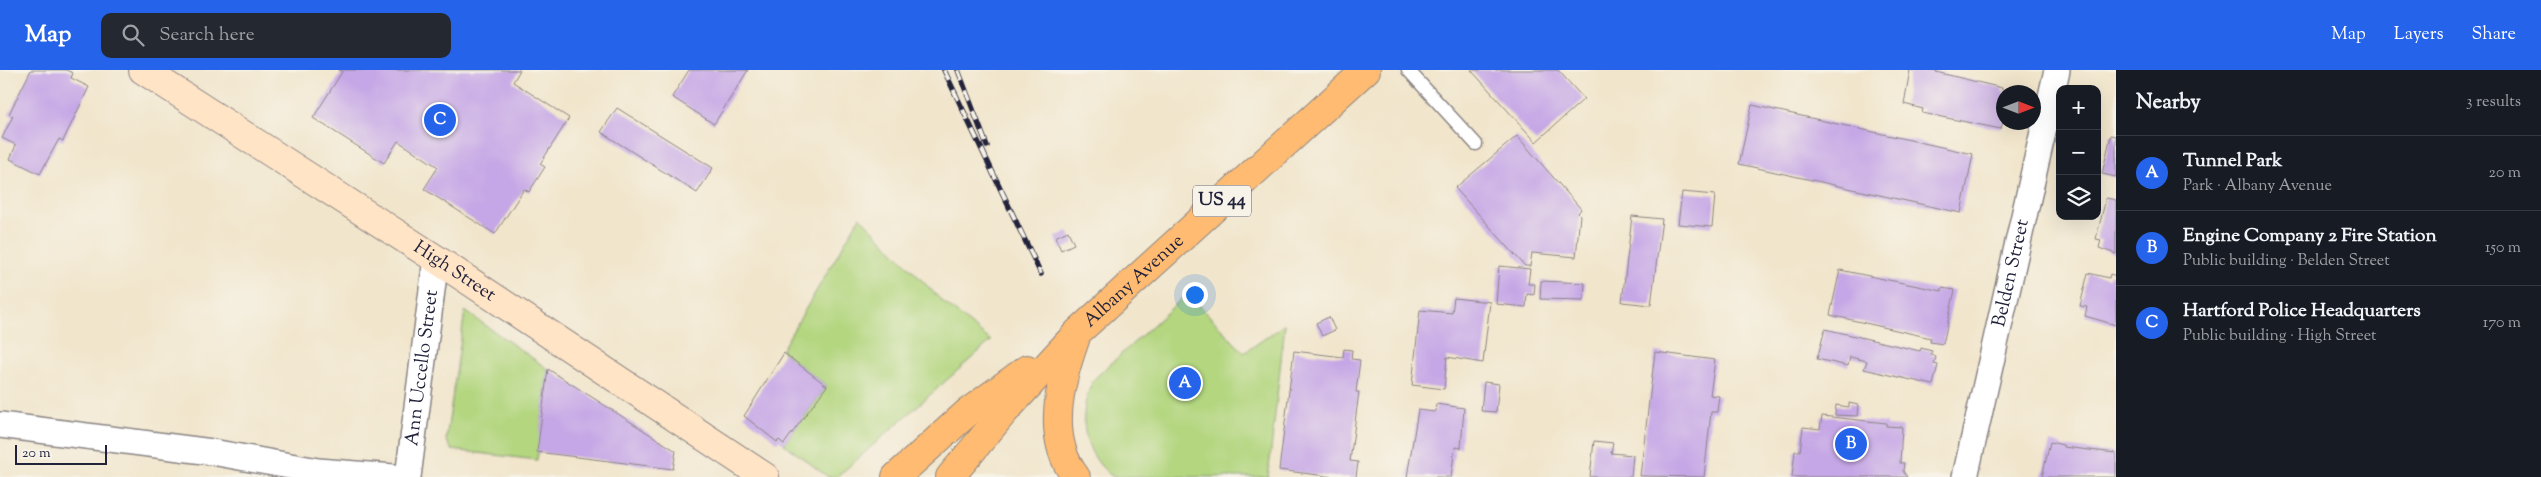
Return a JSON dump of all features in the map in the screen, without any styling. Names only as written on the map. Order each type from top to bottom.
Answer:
[{"type":"highway","name":"Albany Avenue","points":[[950,477],[1005,411],[1078,331],[1366,70]]},
{"type":"highway","name":"Albany Avenue","points":[[896,477],[968,412],[1078,331]]},
{"type":"highway","points":[[1076,477],[1062,449],[1058,424],[1059,398],[1065,368],[1078,331]]},
{"type":"street","name":"High Street","points":[[143,70],[436,259],[765,477]]},
{"type":"street","name":"Belden Street","points":[[1964,477],[2057,70]]},
{"type":"street","name":"Ann Uccello Street","points":[[408,477],[436,259]]},
{"type":"street","points":[[0,425],[212,452],[326,472],[394,477]]},
{"type":"lane","points":[[1408,70],[1476,144]]},
{"type":"green space","points":[[860,217],[942,301],[991,341],[837,477],[828,477],[784,444],[827,386],[784,353],[782,349]]},
{"type":"green space","points":[[1188,293],[1244,353],[1285,324],[1268,477],[1113,477],[1094,457],[1085,432],[1084,419],[1088,392],[1094,379]]},
{"type":"green space","points":[[465,311],[548,369],[537,460],[452,450],[446,440]]},
{"type":"building","points":[[31,70],[66,70],[73,73],[71,78],[89,87],[63,141],[59,139],[40,174],[10,159],[16,145],[2,138],[13,116],[9,114]]},
{"type":"building","points":[[339,70],[520,70],[513,82],[569,118],[540,164],[545,167],[529,192],[524,189],[495,234],[424,189],[438,167],[398,141],[384,163],[313,118],[342,72]]},
{"type":"building","points":[[689,70],[748,70],[714,124],[672,97]]},
{"type":"building","points":[[1471,70],[1558,70],[1584,99],[1536,142]]},
{"type":"building","points":[[1910,70],[1937,70],[1936,72],[1996,87],[1996,128],[1922,113],[1923,109],[1904,104]]},
{"type":"building","points":[[1752,105],[1973,154],[1961,213],[1739,164]]},
{"type":"building","points":[[617,108],[713,168],[697,193],[601,132]]},
{"type":"building","points":[[2111,135],[2116,136],[2116,177],[2102,174]]},
{"type":"building","points":[[1517,136],[1581,209],[1578,213],[1580,215],[1576,257],[1532,253],[1530,266],[1525,266],[1455,188]]},
{"type":"building","points":[[1682,192],[1715,195],[1712,227],[1678,224]]},
{"type":"building","points":[[2106,198],[2116,200],[2116,254],[2099,248],[2101,240],[2096,239]]},
{"type":"building","points":[[1632,216],[1662,219],[1651,305],[1622,302]]},
{"type":"building","points":[[1068,231],[1074,244],[1061,250],[1055,237]]},
{"type":"building","points":[[1499,266],[1530,269],[1528,284],[1535,284],[1534,295],[1527,294],[1526,307],[1496,304]]},
{"type":"building","points":[[1840,270],[1942,291],[1942,288],[1955,290],[1943,344],[1930,342],[1931,338],[1830,315]]},
{"type":"building","points":[[2088,273],[2109,278],[2110,274],[2116,276],[2116,325],[2085,316],[2087,307],[2080,306]]},
{"type":"building","points":[[1541,281],[1585,283],[1584,300],[1540,299]]},
{"type":"building","points":[[1454,298],[1490,302],[1483,363],[1447,357],[1444,389],[1412,385],[1420,310],[1452,313]]},
{"type":"building","points":[[1329,317],[1335,330],[1322,336],[1316,323]]},
{"type":"building","points":[[1825,329],[1920,351],[1921,348],[1932,351],[1931,354],[1936,357],[1934,364],[1938,365],[1933,385],[1864,369],[1867,361],[1850,357],[1848,366],[1817,359]]},
{"type":"building","points":[[1344,349],[1352,350],[1351,359],[1360,360],[1356,392],[1359,392],[1350,461],[1358,462],[1356,477],[1334,477],[1279,470],[1294,351],[1343,357]]},
{"type":"building","points":[[1655,352],[1715,360],[1710,395],[1719,396],[1717,412],[1711,412],[1704,477],[1640,476]]},
{"type":"building","points":[[784,353],[827,386],[784,444],[779,440],[777,442],[744,416]]},
{"type":"building","points":[[548,369],[676,451],[673,469],[537,452]]},
{"type":"building","points":[[1484,382],[1499,384],[1496,412],[1481,411]]},
{"type":"building","points":[[1849,403],[1858,405],[1857,416],[1835,415],[1836,405],[1849,407]]},
{"type":"building","points":[[1436,404],[1464,408],[1461,448],[1455,447],[1451,477],[1407,477],[1418,410],[1435,412]]},
{"type":"building","points":[[1822,416],[1886,423],[1886,426],[1902,427],[1900,463],[1904,463],[1903,471],[1907,477],[1792,477],[1795,451],[1800,451],[1803,427],[1820,429]]},
{"type":"building","points":[[1594,441],[1613,443],[1611,453],[1633,455],[1631,477],[1590,477]]},
{"type":"building","points":[[2050,442],[2063,445],[2063,447],[2116,453],[2116,477],[2042,477]]},
{"type":"railway","points":[[944,70],[1041,274]]},
{"type":"railway","points":[[958,70],[987,146]]},
{"type":"place","name":"Hartford Police Headquarters","points":[[440,120]]},
{"type":"place","name":"Tunnel Park","points":[[1185,383]]},
{"type":"place","name":"Engine Company 2 Fire Station","points":[[1851,444]]}]
